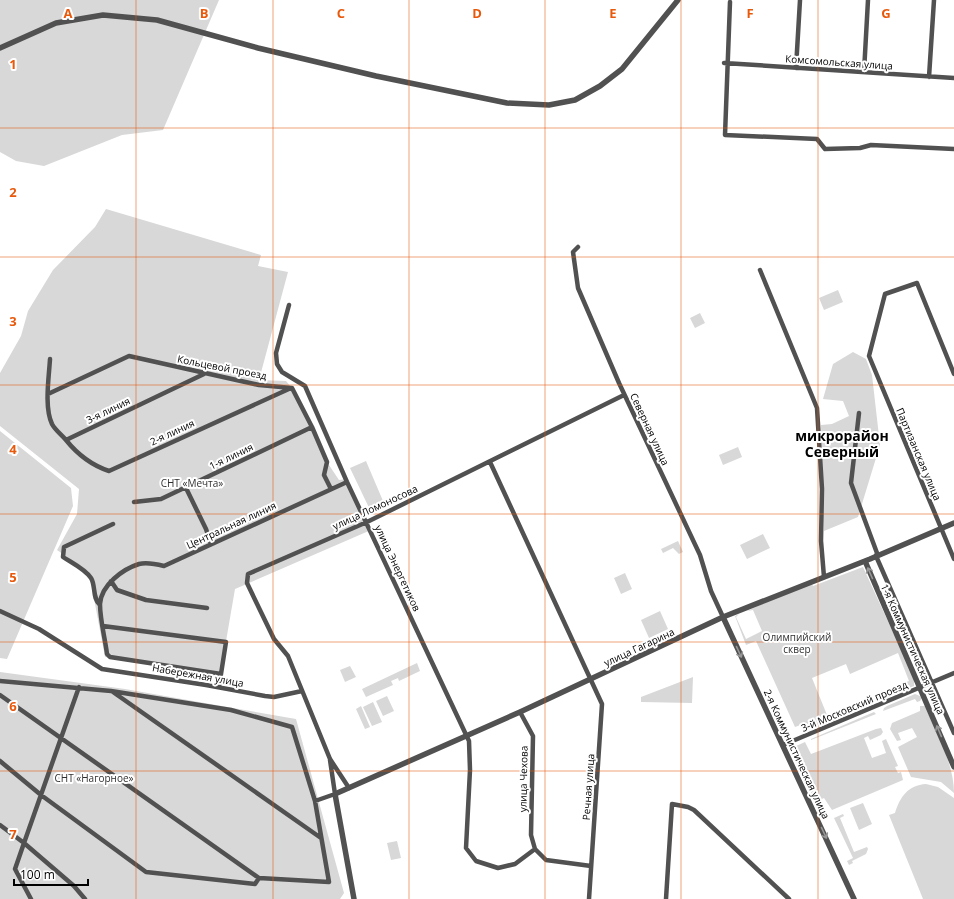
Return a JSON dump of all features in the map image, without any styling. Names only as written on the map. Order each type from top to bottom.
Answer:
[{"type":"street","points":[[0,48],[56,23],[103,15],[157,20],[258,48],[376,76],[507,103],[549,105],[575,100],[600,86],[622,69],[678,0]]},
{"type":"street","points":[[796,68],[800,0]]},
{"type":"street","points":[[864,72],[868,0]]},
{"type":"street","points":[[929,77],[934,0]]},
{"type":"street","points":[[730,2],[726,64],[725,135],[817,139],[825,149],[860,148],[871,145],[954,149]]},
{"type":"street","name":"Комсомольская улица","points":[[726,64],[954,78]]},
{"type":"street","name":"Северная улица","points":[[578,247],[573,252],[578,288],[624,395],[700,555],[711,591],[723,617]]},
{"type":"street","points":[[760,270],[817,408],[822,489],[821,541],[824,577]]},
{"type":"street","name":"Партизанская улица","points":[[954,374],[917,283],[885,294],[869,356],[954,559]]},
{"type":"street","name":"улица Энергетиков","points":[[289,305],[276,353],[277,364],[282,372],[304,386],[347,482],[469,741],[470,770],[466,848],[476,861],[498,868],[515,864],[535,849]]},
{"type":"street","name":"Кольцевой проезд","points":[[48,394],[129,356],[204,374],[259,385],[292,388]]},
{"type":"street","points":[[50,359],[48,394],[50,418],[53,426],[66,440]]},
{"type":"street","name":"3-я линия","points":[[66,440],[204,374]]},
{"type":"street","points":[[292,388],[312,427],[327,462],[324,475],[331,489]]},
{"type":"street","name":"2-я линия","points":[[66,440],[83,458],[92,464],[109,471],[292,388]]},
{"type":"street","name":"улица Ломоносова","points":[[302,691],[288,656],[274,639],[259,608],[247,578],[248,574],[367,522],[624,395]]},
{"type":"street","points":[[859,413],[851,483],[877,553],[876,556],[954,733]]},
{"type":"street","name":"1-я линия","points":[[134,502],[161,499],[312,427]]},
{"type":"street","name":"Речная улица","points":[[490,462],[591,679],[602,707],[589,899]]},
{"type":"street","name":"Центральная линия","points":[[111,581],[140,564],[150,563],[164,566],[347,482]]},
{"type":"street","points":[[186,488],[206,529],[211,544]]},
{"type":"street","name":"улица Гагарина","points":[[335,794],[520,712],[723,617],[865,561],[954,523]]},
{"type":"street","points":[[100,605],[97,602],[92,579],[86,572],[63,556],[64,548],[113,524]]},
{"type":"street","name":"1-я Коммунистическая улица","points":[[865,561],[954,767]]},
{"type":"street","points":[[207,608],[146,600],[117,590],[111,581],[102,596],[100,605],[107,654],[110,657],[221,674]]},
{"type":"street","name":"Набережная улица","points":[[0,611],[30,624],[102,669],[219,687],[270,697],[302,691]]},
{"type":"street","name":"2-я Коммунистическая улица","points":[[723,617],[854,899]]},
{"type":"street","points":[[103,626],[226,642],[219,687]]},
{"type":"street","name":"3-й Московский проезд","points":[[782,744],[954,673]]},
{"type":"street","points":[[0,681],[112,691],[231,710],[292,727],[315,801],[329,882],[259,878],[0,695]]},
{"type":"street","points":[[31,899],[15,869],[79,687]]},
{"type":"street","points":[[112,691],[321,838]]},
{"type":"street","points":[[302,691],[330,759],[349,788]]},
{"type":"street","name":"улица Чехова","points":[[520,712],[533,736],[531,835],[535,849]]},
{"type":"street","points":[[330,759],[340,831],[354,899]]},
{"type":"street","points":[[0,761],[41,795],[146,872],[256,884],[259,878]]},
{"type":"street","points":[[332,780],[337,775],[342,776]]},
{"type":"street","points":[[315,801],[335,794]]},
{"type":"street","points":[[666,899],[672,804],[688,807],[694,810],[789,899]]},
{"type":"street","points":[[0,825],[24,843],[74,886],[85,899]]},
{"type":"street","points":[[535,849],[546,860],[591,866]]},
{"type":"street","points":[[780,892],[780,899]]},
{"type":"green space","points":[[0,0],[219,0],[163,130],[122,135],[44,166],[16,161],[0,152]]},
{"type":"green space","name":"СНТ «Мечта»","points":[[106,209],[261,255],[258,266],[288,272],[259,380],[286,381],[292,388],[327,462],[339,480],[347,479],[371,530],[235,589],[220,676],[105,657],[89,572],[57,550],[77,514],[79,489],[0,426],[0,373],[21,336],[28,311],[53,270],[95,227]]},
{"type":"green space","points":[[838,290],[843,302],[824,310],[819,298]]},
{"type":"green space","points":[[700,313],[705,323],[695,328],[690,318]]},
{"type":"green space","points":[[853,352],[866,359],[872,375],[880,445],[858,517],[824,531],[821,425],[832,424],[849,416],[843,401],[823,399],[833,364]]},
{"type":"green space","points":[[0,431],[71,488],[73,506],[7,659],[0,658]]},
{"type":"green space","points":[[738,447],[742,457],[723,465],[719,455]]},
{"type":"green space","points":[[366,461],[386,508],[372,514],[350,468]]},
{"type":"green space","points":[[763,534],[770,548],[747,559],[740,545]]},
{"type":"green space","points":[[678,541],[683,552],[679,554],[673,548],[663,553],[661,549]]},
{"type":"green space","name":"Олимпийский сквер","points":[[863,567],[914,678],[914,686],[899,692],[896,690],[896,686],[909,681],[898,653],[850,674],[846,664],[812,678],[827,715],[844,709],[846,711],[845,716],[815,728],[806,723],[795,727],[756,641],[746,645],[735,616],[739,614],[736,617],[746,639],[762,631],[753,610],[747,611],[811,582],[813,586]]},
{"type":"green space","points":[[625,573],[632,589],[621,594],[614,578]]},
{"type":"green space","points":[[660,611],[668,629],[649,638],[641,620]]},
{"type":"green space","points":[[417,663],[420,671],[399,681],[398,678],[391,681],[393,685],[366,697],[362,689]]},
{"type":"green space","points":[[350,666],[356,677],[345,682],[340,670]]},
{"type":"green space","name":"СНТ «Нагорное»","points":[[0,672],[125,689],[296,719],[344,893],[340,899],[0,899]]},
{"type":"green space","points":[[693,677],[692,703],[641,702],[641,697]]},
{"type":"green space","points":[[915,694],[922,698],[920,701],[917,702],[915,699],[883,711],[887,706]]},
{"type":"green space","points":[[387,696],[394,711],[383,716],[376,701]]},
{"type":"green space","points":[[373,702],[382,722],[372,726],[363,707]]},
{"type":"green space","points":[[361,706],[370,727],[365,729],[356,709]]},
{"type":"green space","points":[[920,706],[925,706],[944,748],[951,771],[954,793],[941,782],[911,777],[898,747],[917,737],[912,728],[898,733],[901,740],[897,741],[890,729],[892,723],[920,711]]},
{"type":"green space","points":[[874,712],[876,714],[811,740],[811,739]]},
{"type":"green space","points":[[881,728],[883,732],[881,735],[870,740],[868,736],[864,738],[872,758],[886,753],[882,741],[886,739],[898,766],[895,767],[898,773],[901,772],[903,780],[832,810],[824,798],[817,801],[822,812],[818,807],[794,757],[792,751],[794,747],[805,742],[811,754]]},
{"type":"green space","points":[[926,784],[938,787],[954,798],[954,899],[923,899],[889,815],[895,813],[902,797],[910,789]]},
{"type":"green space","points":[[863,803],[872,824],[859,830],[850,808]]},
{"type":"green space","points":[[843,814],[844,816],[840,818],[854,852],[867,847],[868,849],[866,854],[852,861],[853,863],[849,865],[847,861],[853,858],[834,818]]},
{"type":"green space","points":[[397,841],[401,858],[391,860],[387,843]]},
{"type":"district","name":"микрорайон Северный","points":[[842,444]]}]
